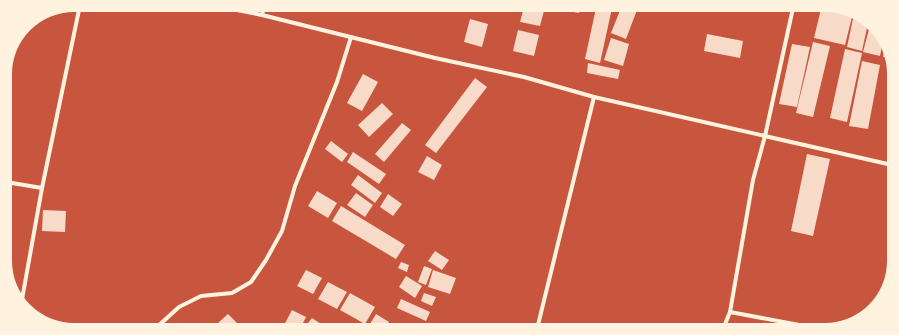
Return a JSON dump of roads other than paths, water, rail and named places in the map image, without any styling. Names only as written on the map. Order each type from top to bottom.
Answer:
[{"type":"street","points":[[23,296],[42,188],[79,12]]},
{"type":"street","points":[[247,12],[351,36],[435,58],[524,77],[594,97],[887,164]]},
{"type":"street","points":[[725,323],[730,312],[753,180],[765,136],[792,12]]},
{"type":"street","points":[[162,323],[180,307],[201,296],[232,293],[251,282],[282,231],[296,186],[337,82],[351,36]]},
{"type":"street","points":[[539,323],[594,97]]},
{"type":"street","points":[[12,183],[42,188]]},
{"type":"street","points":[[730,312],[789,323]]}]
